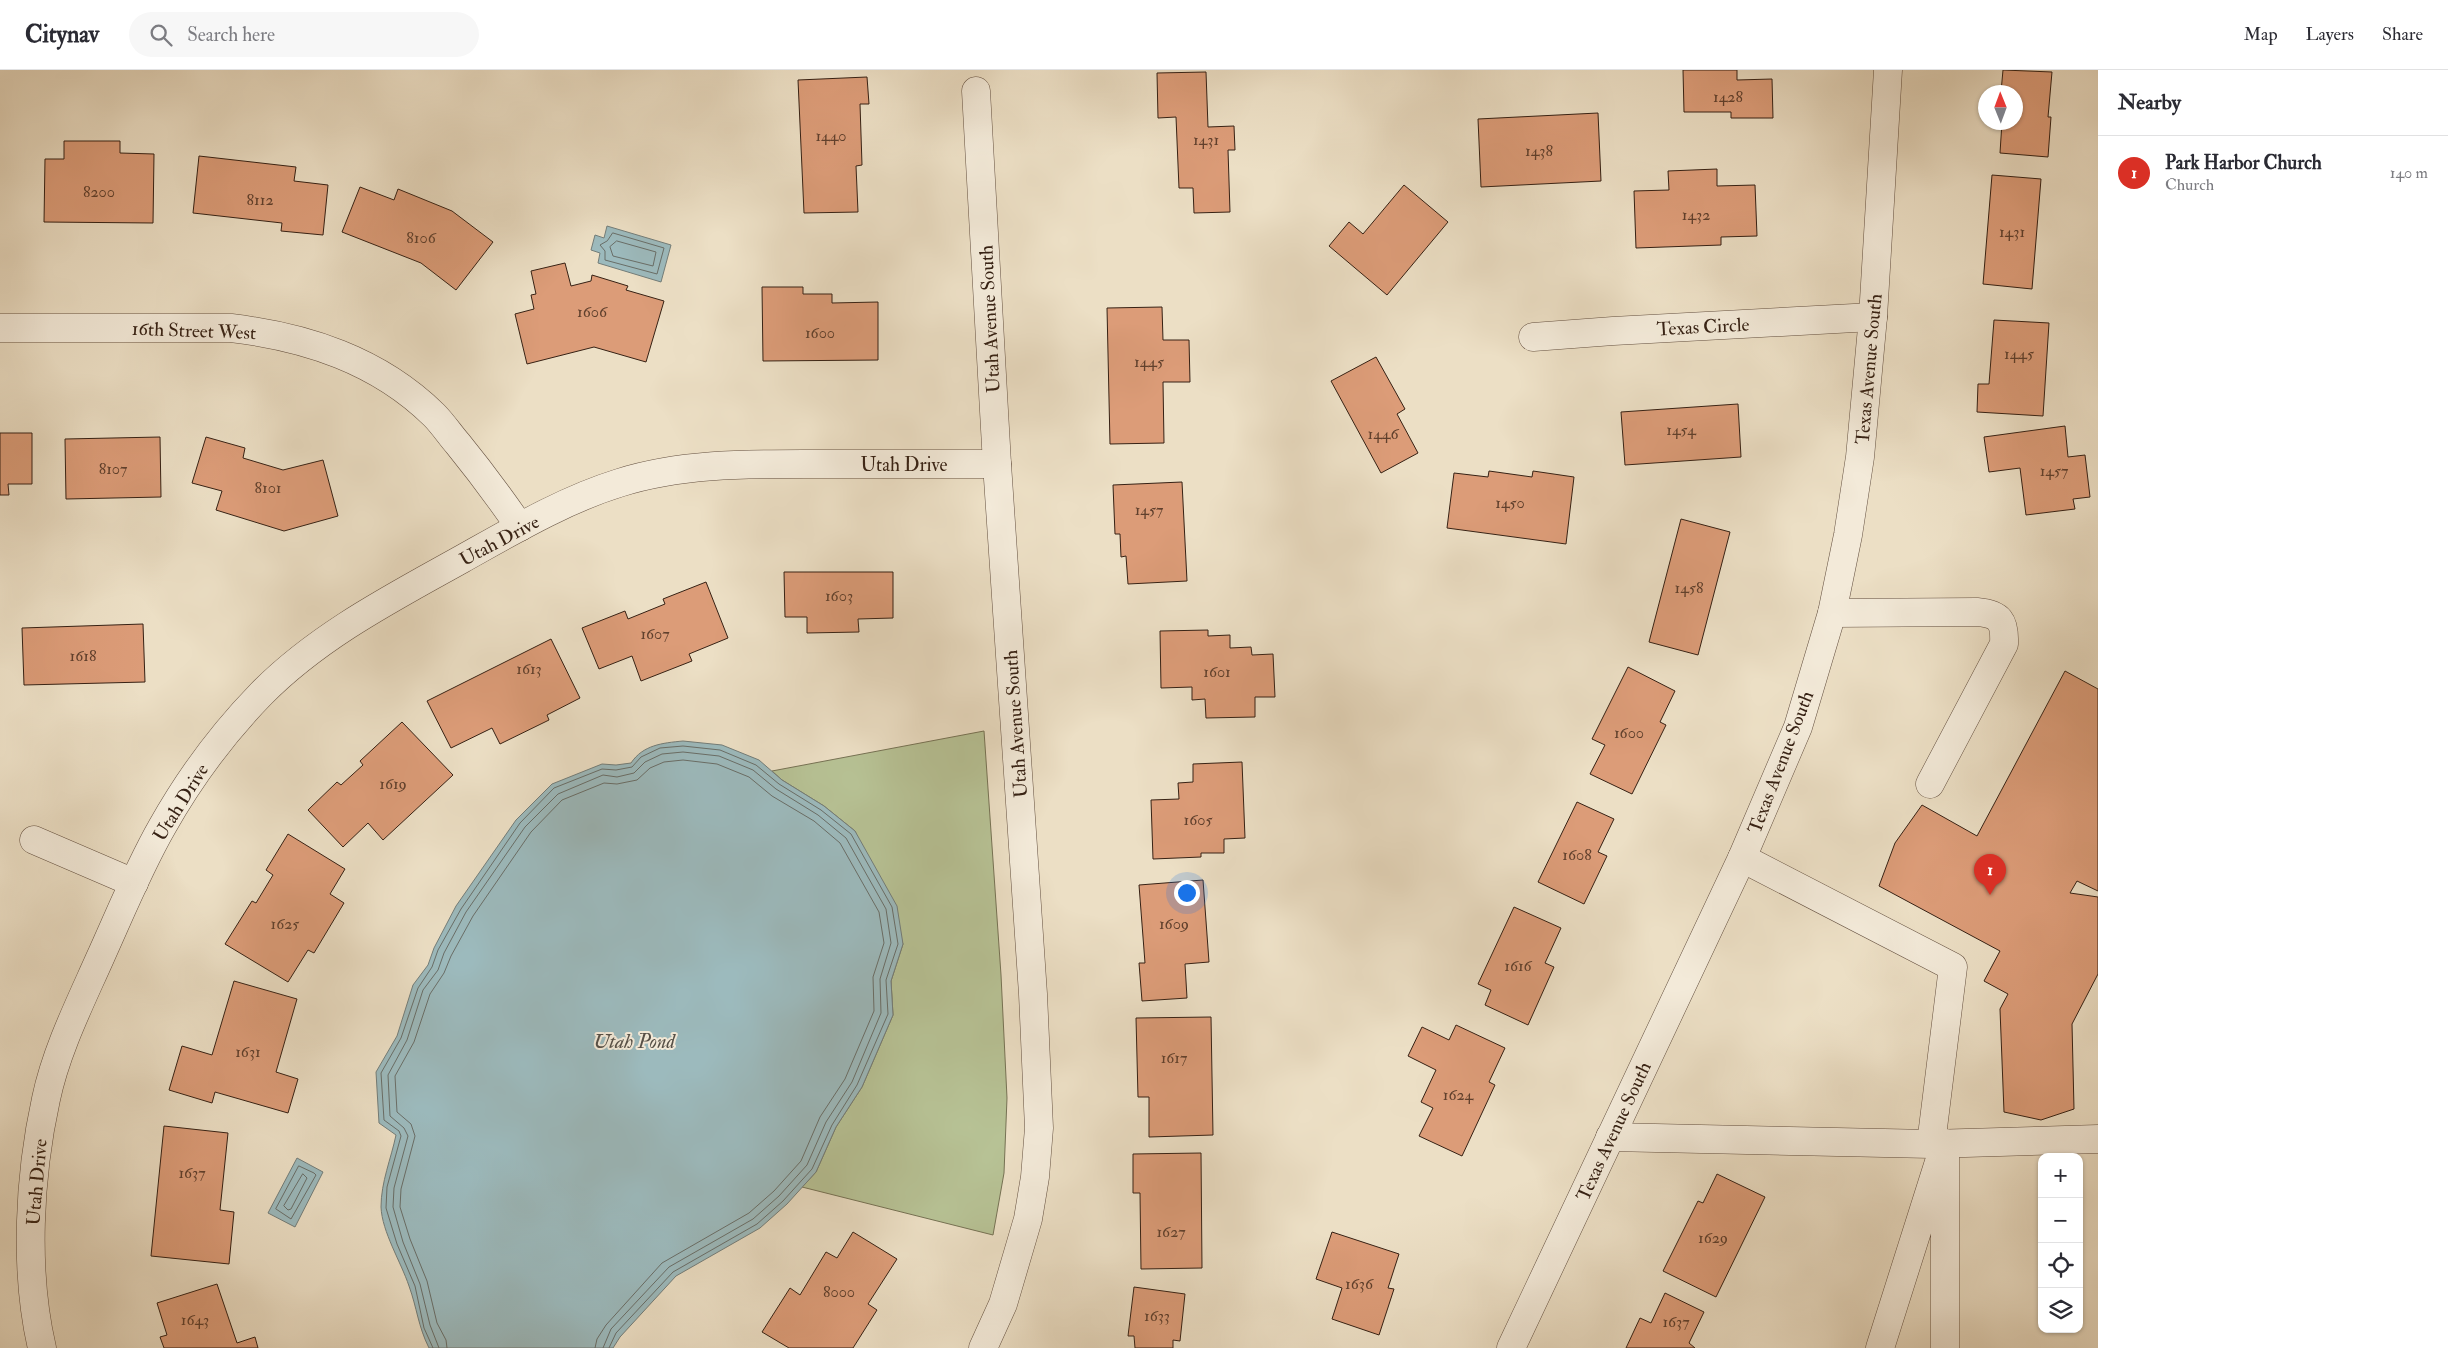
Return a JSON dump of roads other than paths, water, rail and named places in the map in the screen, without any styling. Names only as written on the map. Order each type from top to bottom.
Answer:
[{"type":"street","name":"Texas Avenue South","points":[[1511,1348],[1742,858],[1798,727],[1832,613],[1848,535],[1860,456],[1873,317],[1888,70]]},
{"type":"street","name":"Utah Avenue South","points":[[976,91],[997,464],[1033,994],[1039,1128],[1036,1177],[1028,1219],[1003,1304],[983,1348]]},
{"type":"street","name":"Texas Circle","points":[[1533,337],[1873,317]]},
{"type":"street","name":"16th Street West","points":[[0,328],[230,328],[266,332],[326,348],[380,374],[408,393],[435,416],[492,485],[520,527]]},
{"type":"street","name":"Utah Drive","points":[[42,1348],[33,1293],[31,1241],[35,1175],[46,1095],[64,1042],[86,989],[134,883],[162,827],[222,738],[262,693],[300,658],[344,627],[520,527],[616,483],[648,475],[688,469],[767,464],[997,464]]},
{"type":"street","points":[[1832,613],[1977,612],[1991,613],[2001,620],[2004,631],[2004,644],[1930,784]]},
{"type":"street","points":[[34,840],[134,883]]},
{"type":"street","points":[[1742,858],[1953,967],[1938,1143],[1945,1348]]},
{"type":"street","points":[[1610,1137],[1938,1143],[2098,1139]]},
{"type":"street","points":[[1880,1348],[1938,1143]]},
{"type":"water","points":[[607,226],[671,245],[661,282],[598,263],[600,253],[591,250],[595,235],[604,238]]},
{"type":"water","name":"Utah Pond","points":[[683,741],[722,745],[759,760],[782,780],[824,806],[855,831],[897,906],[903,944],[891,981],[893,1015],[862,1087],[836,1127],[816,1172],[787,1204],[760,1228],[676,1276],[620,1337],[613,1348],[429,1348],[422,1332],[406,1277],[388,1237],[382,1217],[381,1198],[396,1135],[379,1123],[376,1072],[397,1036],[413,985],[428,965],[434,948],[456,906],[516,820],[552,784],[602,764],[631,763],[641,752],[654,746]]},
{"type":"water","points":[[297,1158],[323,1172],[295,1227],[268,1213]]},
{"type":"place","name":"Park Harbor Church","points":[[1990,895]]}]
